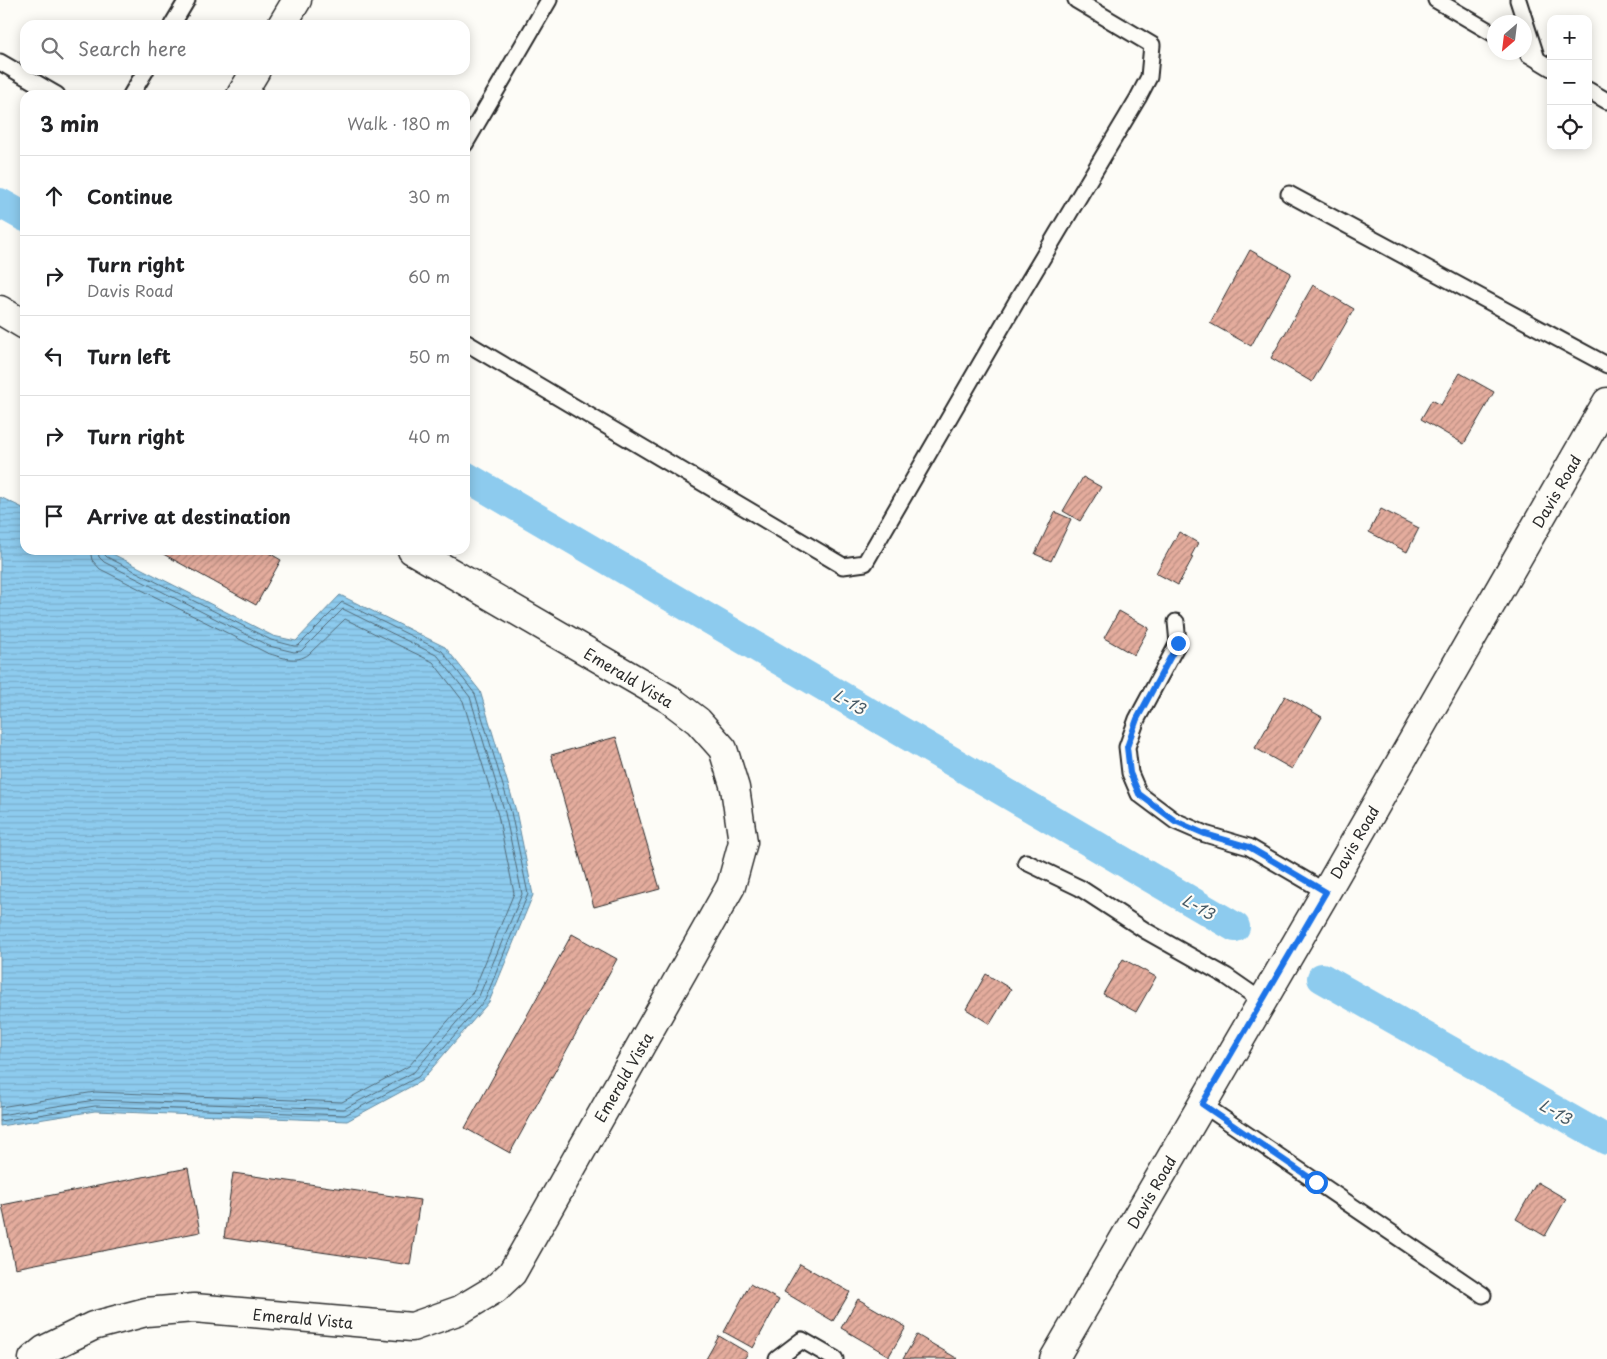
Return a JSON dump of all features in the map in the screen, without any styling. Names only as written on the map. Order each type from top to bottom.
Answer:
[{"type":"street","points":[[285,20],[297,0]]},
{"type":"street","points":[[245,90],[253,75]]},
{"type":"street","points":[[0,310],[20,321]]},
{"type":"street","name":"Davis Road","points":[[1054,1359],[1326,892],[1607,402]]},
{"type":"street","name":"Emerald Vista","points":[[33,1359],[44,1350],[93,1326],[146,1312],[194,1308],[412,1327],[460,1310],[495,1289],[512,1273],[731,886],[743,842],[735,788],[723,749],[698,721],[669,699],[421,555]]},
{"type":"lane","points":[[175,20],[187,0]]},
{"type":"lane","points":[[470,135],[549,0]]},
{"type":"lane","points":[[470,345],[844,566],[865,563],[1149,77],[1152,44],[1076,0]]},
{"type":"lane","points":[[1436,0],[1487,30]]},
{"type":"lane","points":[[1518,0],[1521,15]]},
{"type":"lane","points":[[1532,57],[1547,66]]},
{"type":"lane","points":[[0,62],[20,74]]},
{"type":"lane","points":[[22,75],[48,90]]},
{"type":"lane","points":[[134,90],[143,75]]},
{"type":"lane","points":[[1592,92],[1607,101]]},
{"type":"lane","points":[[1289,194],[1607,365]]},
{"type":"lane","points":[[1176,622],[1178,643],[1137,719],[1127,747],[1130,773],[1139,794],[1175,821],[1205,834],[1249,847],[1326,892]]},
{"type":"lane","points":[[1026,862],[1080,888],[1146,931],[1226,976],[1262,1000]]},
{"type":"lane","points":[[1202,1104],[1483,1296]]},
{"type":"lane","points":[[777,1359],[802,1340],[835,1359]]},
{"type":"water","points":[[0,497],[20,507],[20,555],[115,555],[273,636],[296,641],[340,595],[445,647],[480,691],[516,811],[533,895],[489,1002],[421,1081],[347,1121],[95,1111],[0,1126]]},
{"type":"building","points":[[1250,250],[1291,273],[1251,346],[1210,323]]},
{"type":"building","points":[[1313,285],[1354,309],[1312,382],[1271,358]]},
{"type":"building","points":[[1460,373],[1494,392],[1464,444],[1421,419],[1432,400],[1441,405]]},
{"type":"building","points":[[1083,477],[1101,487],[1080,521],[1063,511]]},
{"type":"building","points":[[1381,509],[1419,528],[1407,552],[1369,532]]},
{"type":"building","points":[[1055,512],[1071,519],[1051,561],[1035,554]]},
{"type":"building","points":[[1179,532],[1198,543],[1191,556],[1193,557],[1178,585],[1156,573]]},
{"type":"building","points":[[165,555],[272,555],[281,560],[256,605]]},
{"type":"building","points":[[1119,611],[1149,628],[1134,655],[1104,638]]},
{"type":"building","points":[[1285,696],[1322,717],[1292,769],[1255,748]]},
{"type":"building","points":[[616,737],[660,889],[594,907],[551,755]]},
{"type":"building","points":[[572,934],[617,959],[510,1153],[465,1128]]},
{"type":"building","points":[[1123,959],[1156,977],[1136,1012],[1103,994]]},
{"type":"building","points":[[986,974],[1011,989],[990,1024],[966,1009]]},
{"type":"building","points":[[188,1168],[200,1232],[15,1268],[2,1205]]},
{"type":"building","points":[[233,1173],[420,1200],[410,1265],[224,1238]]},
{"type":"building","points":[[1537,1182],[1566,1199],[1545,1236],[1516,1219]]},
{"type":"building","points":[[800,1264],[850,1292],[833,1321],[784,1292]]},
{"type":"building","points":[[750,1284],[779,1300],[753,1348],[724,1332]]},
{"type":"building","points":[[858,1299],[906,1327],[889,1356],[841,1328]]},
{"type":"building","points":[[917,1335],[958,1359],[903,1359]]},
{"type":"building","points":[[719,1336],[748,1353],[744,1359],[706,1359]]},
{"type":"waterway","name":"L-13","points":[[0,203],[20,214]]},
{"type":"waterway","name":"L-13","points":[[470,479],[1235,927]]},
{"type":"waterway","name":"L-13","points":[[1322,978],[1607,1140]]},
{"type":"route","points":[[1178,643],[1137,719],[1127,747],[1130,773],[1139,794],[1175,821],[1205,834],[1249,847],[1326,892],[1202,1104],[1316,1182]]}]
